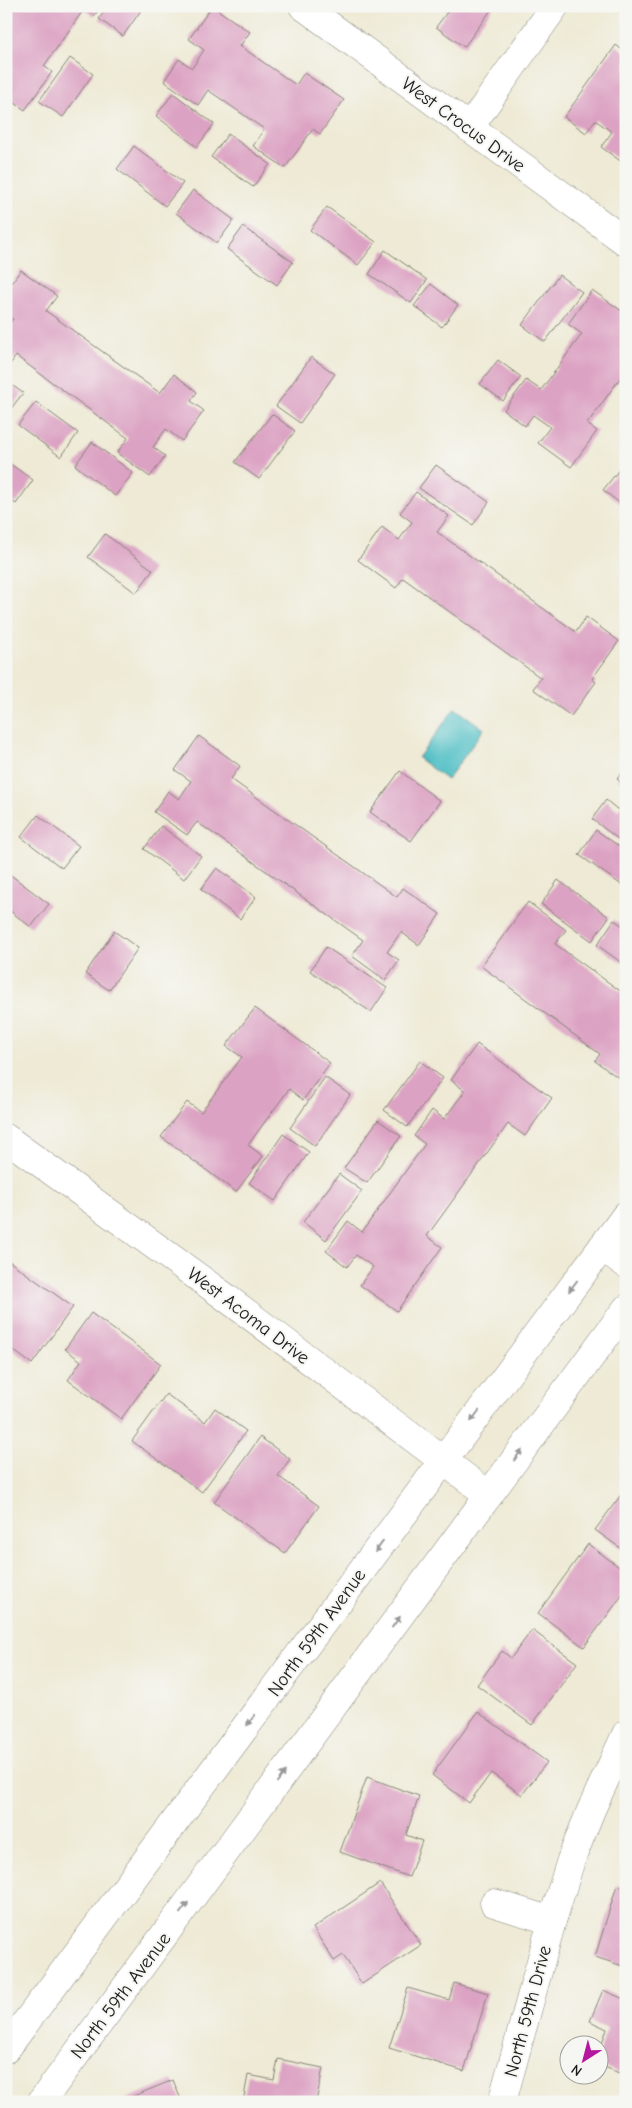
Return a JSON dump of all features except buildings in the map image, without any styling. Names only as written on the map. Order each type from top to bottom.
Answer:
[{"type":"main road","name":"West Crocus Drive","points":[[303,6],[626,242]]},
{"type":"main road","points":[[469,128],[556,6]]},
{"type":"main road","name":"West Acoma Drive","points":[[6,1138],[224,1296],[489,1495]]},
{"type":"main road","name":"North 59th Avenue","points":[[6,2049],[626,1215]]},
{"type":"main road","points":[[602,1247],[626,1264]]},
{"type":"main road","name":"North 59th Avenue","points":[[41,2102],[626,1310]]},
{"type":"main road","name":"North 59th Drive","points":[[502,2102],[552,1921],[571,1860],[622,1751]]},
{"type":"main road","name":"North 59th Drive","points":[[494,1903],[552,1921]]},
{"type":"water","points":[[455,708],[484,729],[447,780],[418,758]]}]
